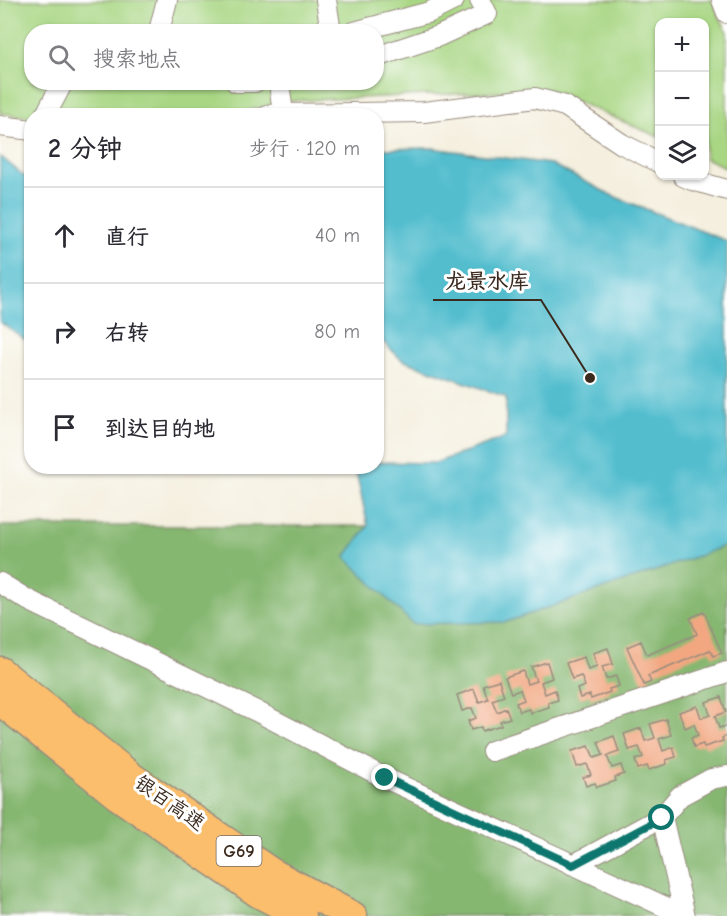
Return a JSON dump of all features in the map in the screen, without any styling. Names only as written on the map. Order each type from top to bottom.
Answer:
[{"type":"highway","name":"银百高速","points":[[0,671],[125,786],[258,893],[302,916]]},
{"type":"highway","name":"银百高速","points":[[0,701],[125,786],[271,873],[353,916]]},
{"type":"street","points":[[161,24],[167,0]]},
{"type":"street","points":[[326,0],[330,24]]},
{"type":"street","points":[[384,24],[430,12],[454,0]]},
{"type":"street","points":[[384,54],[439,36],[487,14],[480,0]]},
{"type":"street","points":[[722,0],[727,14]]},
{"type":"street","points":[[430,12],[439,36]]},
{"type":"street","points":[[49,108],[59,90]]},
{"type":"street","points":[[276,108],[278,90]]},
{"type":"street","points":[[384,113],[424,112],[535,98],[565,106],[622,144],[655,160]]},
{"type":"street","points":[[0,126],[24,129]]},
{"type":"street","points":[[692,180],[727,190]]},
{"type":"street","points":[[0,583],[28,600],[256,711],[385,778],[685,916]]},
{"type":"street","points":[[492,751],[727,672]]},
{"type":"street","points":[[573,865],[662,818],[680,796],[711,779],[727,776]]},
{"type":"street","points":[[662,818],[685,916]]},
{"type":"green space","points":[[0,0],[712,0],[727,32],[727,168],[709,160],[709,18],[655,18],[655,135],[550,90],[283,101],[258,108],[24,108],[24,116],[0,113]]},
{"type":"green space","points":[[0,526],[727,526],[727,916],[0,916]]},
{"type":"water","points":[[432,148],[551,164],[613,196],[727,241],[727,545],[506,622],[413,624],[345,557],[368,526],[357,474],[384,474],[384,462],[435,463],[506,437],[506,397],[402,360],[384,343],[384,149]]},
{"type":"water","points":[[0,156],[24,176],[24,339],[0,322]]},
{"type":"building","points":[[704,612],[722,653],[713,656],[710,650],[648,676],[651,682],[644,685],[627,647],[641,641],[647,655],[697,634],[690,618]]},
{"type":"building","points":[[608,648],[613,664],[602,667],[606,679],[616,676],[619,686],[591,699],[590,695],[580,698],[577,689],[585,686],[581,676],[572,679],[566,663],[584,657],[588,670],[597,667],[593,653]]},
{"type":"building","points":[[547,662],[552,678],[541,682],[545,694],[555,690],[558,700],[548,703],[549,707],[530,713],[529,709],[519,712],[516,703],[524,700],[520,690],[511,693],[505,677],[523,671],[527,684],[536,681],[531,667]]},
{"type":"building","points":[[499,680],[504,696],[492,700],[497,712],[506,708],[510,718],[500,721],[501,725],[482,731],[481,727],[471,730],[468,721],[476,718],[472,708],[462,711],[457,695],[474,689],[479,702],[488,699],[483,685]]},
{"type":"building","points":[[721,697],[726,712],[715,716],[719,728],[727,726],[727,736],[722,738],[723,741],[704,747],[703,744],[694,747],[691,738],[698,735],[694,724],[685,728],[679,712],[697,706],[701,718],[710,715],[706,702]]},
{"type":"building","points":[[666,719],[671,735],[659,739],[663,751],[673,747],[676,757],[666,760],[667,764],[649,770],[647,766],[638,769],[635,760],[643,757],[639,747],[629,750],[624,734],[641,728],[645,741],[655,738],[650,724]]},
{"type":"building","points":[[614,736],[619,752],[607,756],[612,768],[621,765],[624,774],[615,777],[616,781],[597,787],[595,783],[586,786],[583,777],[591,775],[587,764],[577,767],[572,751],[589,746],[594,758],[603,755],[598,742]]},
{"type":"place","name":"龙景水库","points":[[590,378]]},
{"type":"route","points":[[385,778],[573,865],[662,818]]}]
